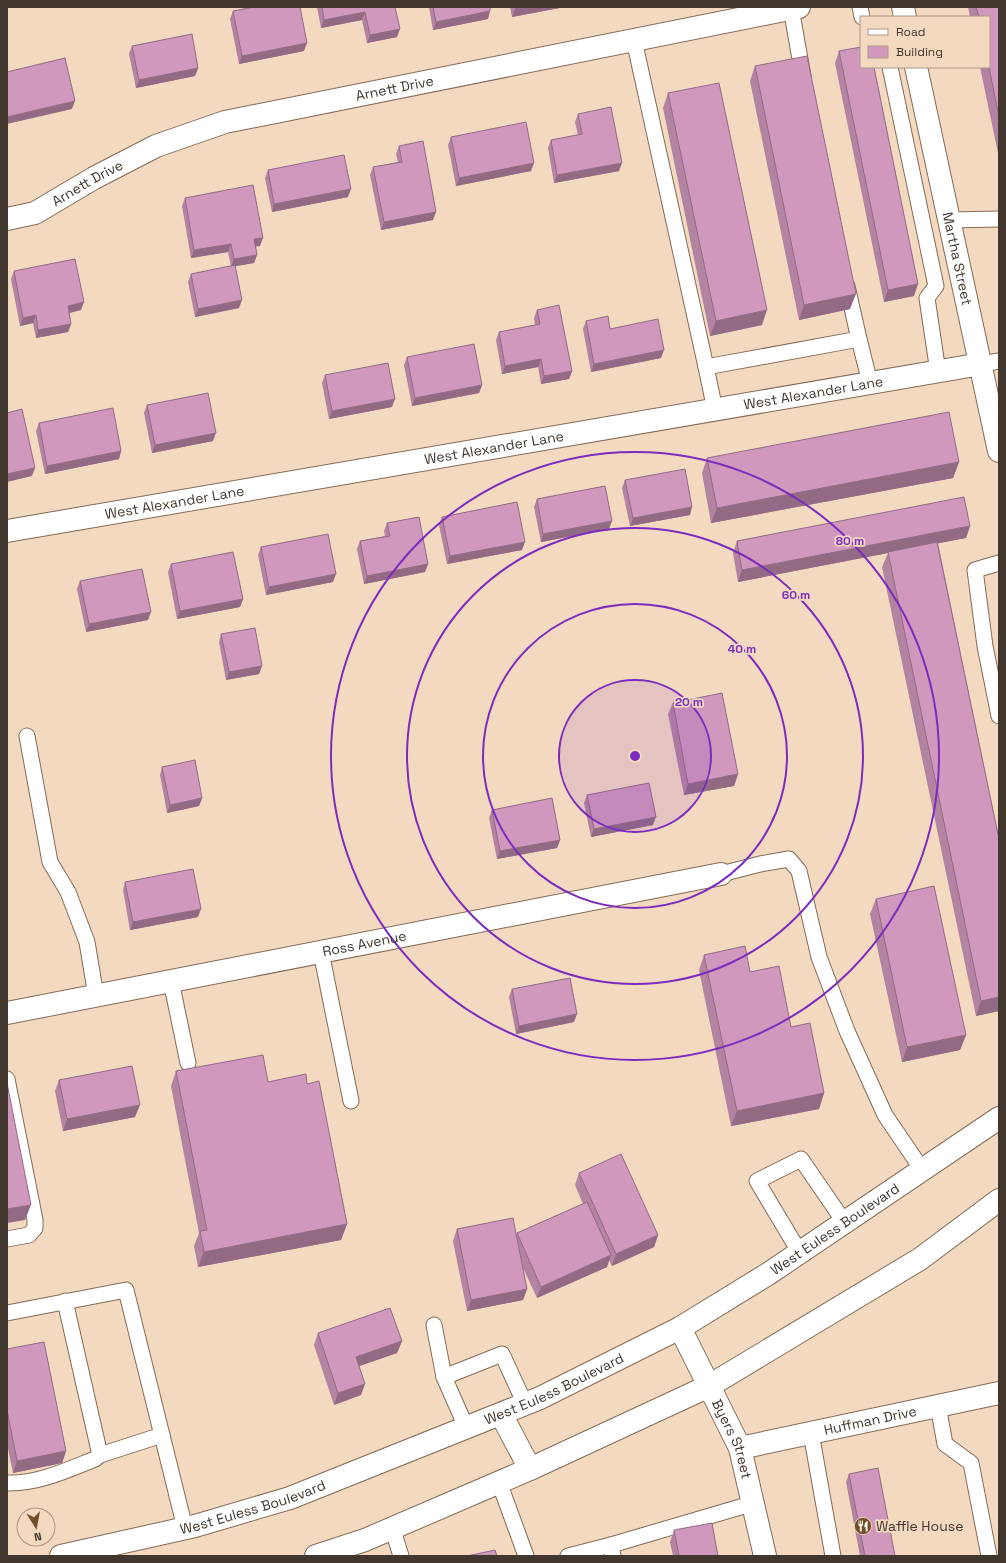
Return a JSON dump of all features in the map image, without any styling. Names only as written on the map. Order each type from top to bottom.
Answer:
[{"type":"street","name":"Arnett Drive","points":[[7,219],[35,213],[94,178],[156,146],[225,122],[795,8]]},
{"type":"street","name":"Martha Street","points":[[916,68],[950,220],[990,362],[999,451]]},
{"type":"street","name":"West Alexander Lane","points":[[7,531],[990,362]]},
{"type":"street","name":"Ross Avenue","points":[[7,1013],[721,874]]},
{"type":"street","name":"West Euless Boulevard","points":[[61,1556],[185,1528],[290,1498],[524,1404],[680,1328],[800,1253],[999,1118]]},
{"type":"street","points":[[324,1555],[365,1540],[392,1527],[530,1469],[709,1386],[920,1259],[999,1200]]},
{"type":"street","name":"Byers Street","points":[[680,1328],[740,1448],[765,1556]]},
{"type":"street","name":"Huffman Drive","points":[[740,1448],[999,1393]]},
{"type":"street","points":[[501,1414],[530,1469]]},
{"type":"lane","points":[[795,8],[806,91]]},
{"type":"lane","points":[[634,40],[715,410]]},
{"type":"lane","points":[[890,68],[936,286],[927,298],[938,372]]},
{"type":"lane","points":[[950,220],[999,219]]},
{"type":"lane","points":[[844,270],[870,383]]},
{"type":"lane","points":[[706,367],[859,339]]},
{"type":"lane","points":[[999,562],[975,570],[985,646],[999,716]]},
{"type":"lane","points":[[27,736],[50,862],[68,892],[87,942],[96,996]]},
{"type":"lane","points":[[721,874],[760,864],[789,859],[799,871],[819,957],[847,1030],[885,1115],[923,1171]]},
{"type":"lane","points":[[321,952],[351,1101]]},
{"type":"lane","points":[[172,981],[188,1062]]},
{"type":"lane","points":[[7,1079],[35,1220],[35,1228],[29,1235],[7,1239]]},
{"type":"lane","points":[[800,1253],[757,1180],[801,1159],[845,1223]]},
{"type":"lane","points":[[7,1313],[126,1290],[185,1528]]},
{"type":"lane","points":[[65,1301],[100,1455]]},
{"type":"lane","points":[[434,1325],[444,1377],[466,1427]]},
{"type":"lane","points":[[444,1377],[502,1354],[524,1404]]},
{"type":"lane","points":[[938,1406],[945,1444],[971,1463],[989,1556]]},
{"type":"lane","points":[[811,1433],[833,1556]]},
{"type":"lane","points":[[7,1483],[18,1483],[47,1477],[95,1459],[100,1455],[162,1435]]},
{"type":"lane","points":[[499,1482],[526,1556]]},
{"type":"lane","points":[[568,1556],[612,1550],[707,1524],[754,1504]]},
{"type":"lane","points":[[392,1527],[401,1556]]},
{"type":"building","points":[[254,7],[300,7],[307,43],[242,56],[233,11]]},
{"type":"building","points":[[322,7],[395,7],[400,29],[370,35],[365,12],[324,20]]},
{"type":"building","points":[[433,7],[490,7],[490,11],[436,22]]},
{"type":"building","points":[[515,7],[526,7],[515,9]]},
{"type":"building","points":[[976,7],[999,7],[999,117],[989,68],[990,16],[979,16]]},
{"type":"building","points":[[192,34],[198,68],[139,80],[132,46]]},
{"type":"building","points":[[860,47],[860,68],[874,68],[918,284],[888,290],[839,51]]},
{"type":"building","points":[[807,56],[856,294],[804,305],[755,66]]},
{"type":"building","points":[[65,58],[75,101],[7,117],[7,72]]},
{"type":"building","points":[[719,83],[767,310],[716,321],[668,93]]},
{"type":"building","points":[[611,107],[622,163],[557,175],[551,140],[582,134],[578,114]]},
{"type":"building","points":[[526,122],[534,163],[459,178],[451,137]]},
{"type":"building","points":[[423,141],[436,212],[384,222],[373,167],[402,162],[399,146]]},
{"type":"building","points":[[344,155],[351,189],[274,204],[268,170]]},
{"type":"building","points":[[253,185],[263,238],[254,239],[257,255],[234,259],[231,244],[194,250],[185,198]]},
{"type":"building","points":[[75,259],[84,302],[68,306],[71,324],[38,330],[36,315],[23,318],[14,271]]},
{"type":"building","points":[[235,265],[242,300],[198,309],[191,274]]},
{"type":"building","points":[[559,305],[572,371],[544,376],[541,359],[505,366],[499,332],[540,324],[537,310]]},
{"type":"building","points":[[608,316],[610,329],[658,319],[664,350],[594,364],[586,321]]},
{"type":"building","points":[[474,344],[482,385],[415,398],[407,357]]},
{"type":"building","points":[[388,363],[395,399],[332,411],[325,375]]},
{"type":"building","points":[[208,393],[216,433],[155,445],[147,405]]},
{"type":"building","points":[[113,408],[121,451],[47,466],[39,423]]},
{"type":"building","points":[[22,409],[35,468],[7,474],[7,413]]},
{"type":"building","points":[[949,412],[959,462],[717,508],[707,458]]},
{"type":"building","points":[[685,469],[692,507],[633,518],[625,480]]},
{"type":"building","points":[[605,486],[612,521],[543,534],[537,499]]},
{"type":"building","points":[[964,497],[970,526],[742,570],[737,541]]},
{"type":"building","points":[[517,502],[525,542],[450,556],[442,517]]},
{"type":"building","points":[[419,517],[428,564],[367,576],[360,541],[390,536],[387,523]]},
{"type":"building","points":[[328,534],[336,574],[269,587],[261,547]]},
{"type":"building","points":[[937,542],[999,839],[999,997],[981,1001],[888,552]]},
{"type":"building","points":[[233,552],[243,599],[180,611],[171,564]]},
{"type":"building","points":[[142,569],[151,612],[89,624],[80,581]]},
{"type":"building","points":[[255,628],[262,666],[229,672],[221,634]]},
{"type":"building","points":[[722,693],[738,774],[688,784],[673,703]]},
{"type":"building","points":[[195,760],[202,798],[170,805],[162,767]]},
{"type":"building","points":[[649,783],[656,817],[594,829],[587,795]]},
{"type":"building","points":[[552,798],[560,840],[500,851],[492,810]]},
{"type":"building","points":[[193,869],[201,909],[133,922],[125,882]]},
{"type":"building","points":[[934,886],[966,1035],[907,1047],[876,899]]},
{"type":"building","points":[[745,946],[750,972],[779,966],[791,1027],[810,1023],[824,1093],[737,1111],[704,955]]},
{"type":"building","points":[[570,978],[577,1014],[519,1026],[512,989]]},
{"type":"building","points":[[263,1055],[268,1082],[306,1074],[307,1084],[319,1081],[347,1224],[204,1252],[200,1231],[207,1230],[176,1071]]},
{"type":"building","points":[[132,1066],[140,1105],[67,1119],[59,1080]]},
{"type":"building","points":[[7,1083],[31,1205],[7,1209]]},
{"type":"building","points":[[621,1154],[658,1235],[616,1254],[579,1173]]},
{"type":"building","points":[[587,1202],[611,1255],[541,1287],[517,1233]]},
{"type":"building","points":[[513,1218],[527,1289],[471,1300],[457,1229]]},
{"type":"building","points":[[390,1308],[402,1341],[356,1357],[365,1384],[338,1393],[318,1333]]},
{"type":"building","points":[[44,1342],[66,1451],[17,1461],[7,1410],[7,1349]]},
{"type":"building","points":[[878,1468],[895,1556],[865,1556],[849,1474]]},
{"type":"building","points":[[712,1523],[718,1556],[679,1556],[674,1530]]},
{"type":"building","points":[[495,1550],[497,1556],[467,1556]]},
{"type":"place","name":"Waffle House","points":[[863,1526]]}]
